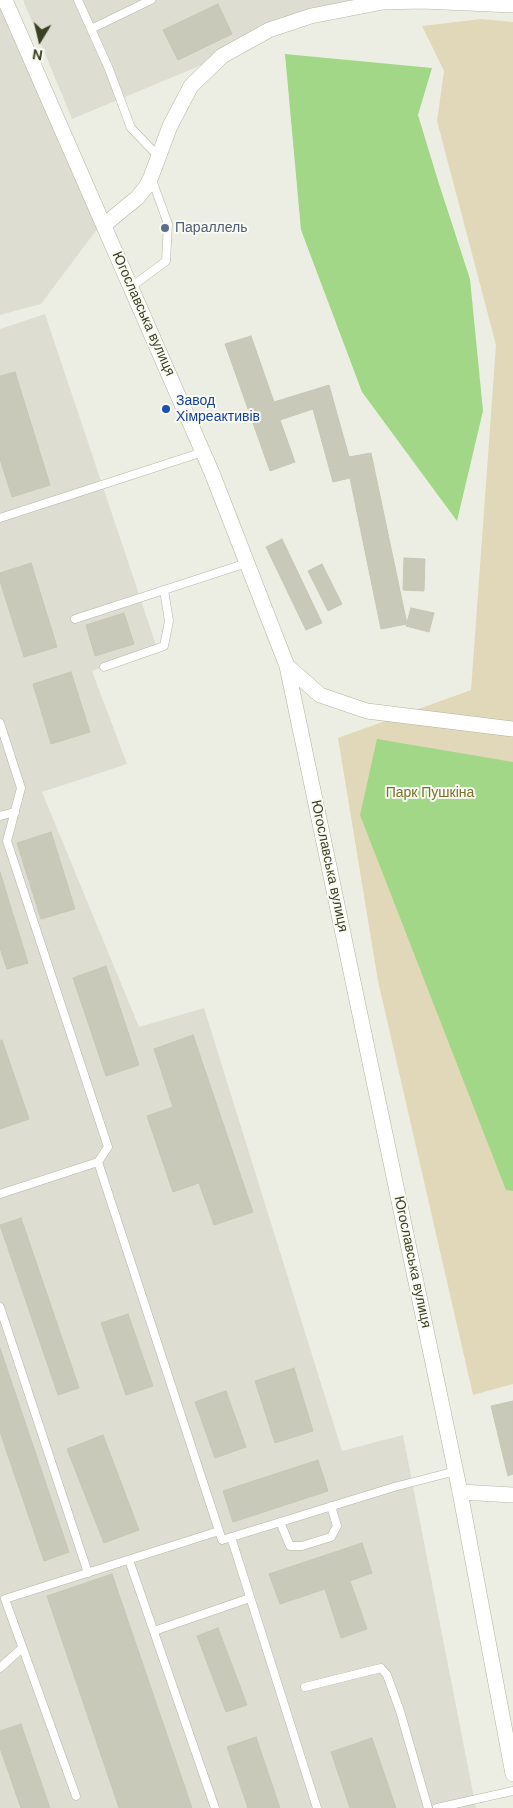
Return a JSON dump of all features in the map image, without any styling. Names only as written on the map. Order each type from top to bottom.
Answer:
[{"type":"street","name":"Югославська вулиця","points":[[5,0],[203,452],[287,666],[456,1471],[513,1774]]},
{"type":"street","points":[[104,225],[137,198],[151,177],[170,126],[191,86],[222,56],[269,30],[311,16],[383,2],[422,1],[513,5]]},
{"type":"street","points":[[287,666],[320,695],[366,711],[513,728]]},
{"type":"street","points":[[460,1492],[513,1495]]},
{"type":"lane","points":[[78,0],[109,69],[131,128],[159,157]]},
{"type":"lane","points":[[91,29],[151,0]]},
{"type":"lane","points":[[131,287],[166,261],[168,224],[151,177]]},
{"type":"lane","points":[[0,518],[203,452]]},
{"type":"lane","points":[[76,619],[248,564]]},
{"type":"lane","points":[[104,667],[164,646],[169,621],[164,590]]},
{"type":"lane","points":[[0,723],[21,788],[7,841],[108,1147],[98,1162],[0,1194]]},
{"type":"lane","points":[[0,816],[15,812]]},
{"type":"lane","points":[[98,1162],[222,1540],[331,1506],[456,1471]]},
{"type":"lane","points":[[0,1307],[88,1572]]},
{"type":"lane","points":[[280,1522],[290,1546],[302,1546],[331,1537],[337,1526],[331,1506]]},
{"type":"lane","points":[[76,1796],[5,1599],[219,1531]]},
{"type":"lane","points":[[231,1537],[317,1808]]},
{"type":"lane","points":[[129,1560],[215,1808]]},
{"type":"lane","points":[[154,1631],[250,1598]]},
{"type":"lane","points":[[0,1668],[22,1648]]},
{"type":"lane","points":[[305,1687],[381,1668],[387,1674],[400,1711],[428,1808]]},
{"type":"lane","points":[[437,1808],[513,1791]]},
{"type":"shaded area","points":[[23,0],[358,0],[72,119]]},
{"type":"shaded area","points":[[0,5],[98,228],[41,304],[0,315]]},
{"type":"shaded area","points":[[285,54],[432,68],[418,115],[470,279],[483,411],[457,521],[362,392],[301,230]]},
{"type":"shaded area","points":[[45,314],[157,648],[92,671],[127,764],[42,792],[139,1027],[204,1008],[342,1451],[403,1435],[476,1808],[0,1808],[0,329]]},
{"type":"shaded area","points":[[377,739],[513,762],[513,1191],[506,1190],[360,815]]},
{"type":"green space","name":"Парк Пушкіна","points":[[481,19],[513,22],[513,1384],[473,1395],[378,981],[338,738],[471,690],[496,345],[437,121],[444,71],[422,26]]},
{"type":"building","points":[[218,4],[232,34],[178,60],[163,30]]},
{"type":"building","points":[[251,336],[274,402],[329,385],[349,457],[371,453],[407,624],[381,629],[350,478],[333,482],[313,409],[280,420],[295,462],[270,471],[225,344]]},
{"type":"building","points":[[15,372],[50,485],[12,497],[0,459],[0,376]]},
{"type":"building","points":[[282,539],[322,623],[306,630],[266,547]]},
{"type":"building","points":[[404,558],[425,559],[424,591],[403,590]]},
{"type":"building","points":[[31,563],[57,647],[24,657],[0,581],[0,573]]},
{"type":"building","points":[[322,564],[342,604],[328,611],[308,571]]},
{"type":"building","points":[[411,608],[434,613],[429,632],[406,626]]},
{"type":"building","points":[[124,613],[134,644],[95,656],[86,625]]},
{"type":"building","points":[[71,672],[90,732],[51,744],[33,684]]},
{"type":"building","points":[[51,832],[75,909],[41,919],[17,843]]},
{"type":"building","points":[[0,872],[28,963],[7,969],[0,948]]},
{"type":"building","points":[[106,966],[139,1065],[106,1076],[73,978]]},
{"type":"building","points":[[193,1035],[253,1212],[214,1225],[199,1183],[173,1192],[147,1116],[173,1107],[154,1049]]},
{"type":"building","points":[[2,1040],[29,1119],[0,1129],[0,1041]]},
{"type":"building","points":[[21,1218],[79,1388],[58,1395],[0,1225]]},
{"type":"building","points":[[128,1314],[153,1386],[126,1395],[101,1323]]},
{"type":"building","points":[[0,1348],[69,1552],[44,1561],[0,1432]]},
{"type":"building","points":[[294,1368],[313,1431],[275,1443],[255,1381]]},
{"type":"building","points":[[226,1391],[246,1447],[215,1458],[195,1402]]},
{"type":"building","points":[[513,1401],[513,1474],[508,1476],[491,1406]]},
{"type":"building","points":[[103,1435],[139,1530],[104,1543],[67,1449]]},
{"type":"building","points":[[318,1460],[328,1491],[233,1522],[223,1491]]},
{"type":"building","points":[[362,1543],[372,1573],[350,1581],[367,1629],[341,1638],[325,1589],[280,1604],[269,1574]]},
{"type":"building","points":[[112,1574],[192,1808],[119,1808],[47,1596]]},
{"type":"building","points":[[218,1628],[247,1705],[226,1712],[197,1636]]},
{"type":"building","points":[[21,1724],[50,1808],[21,1808],[0,1748],[0,1731]]},
{"type":"building","points":[[256,1737],[280,1808],[248,1808],[227,1747]]},
{"type":"building","points":[[372,1738],[396,1808],[350,1808],[331,1752]]},
{"type":"place","name":"Параллель","points":[[165,228]]},
{"type":"place","name":"Завод Хімреактивів","points":[[166,409]]}]
